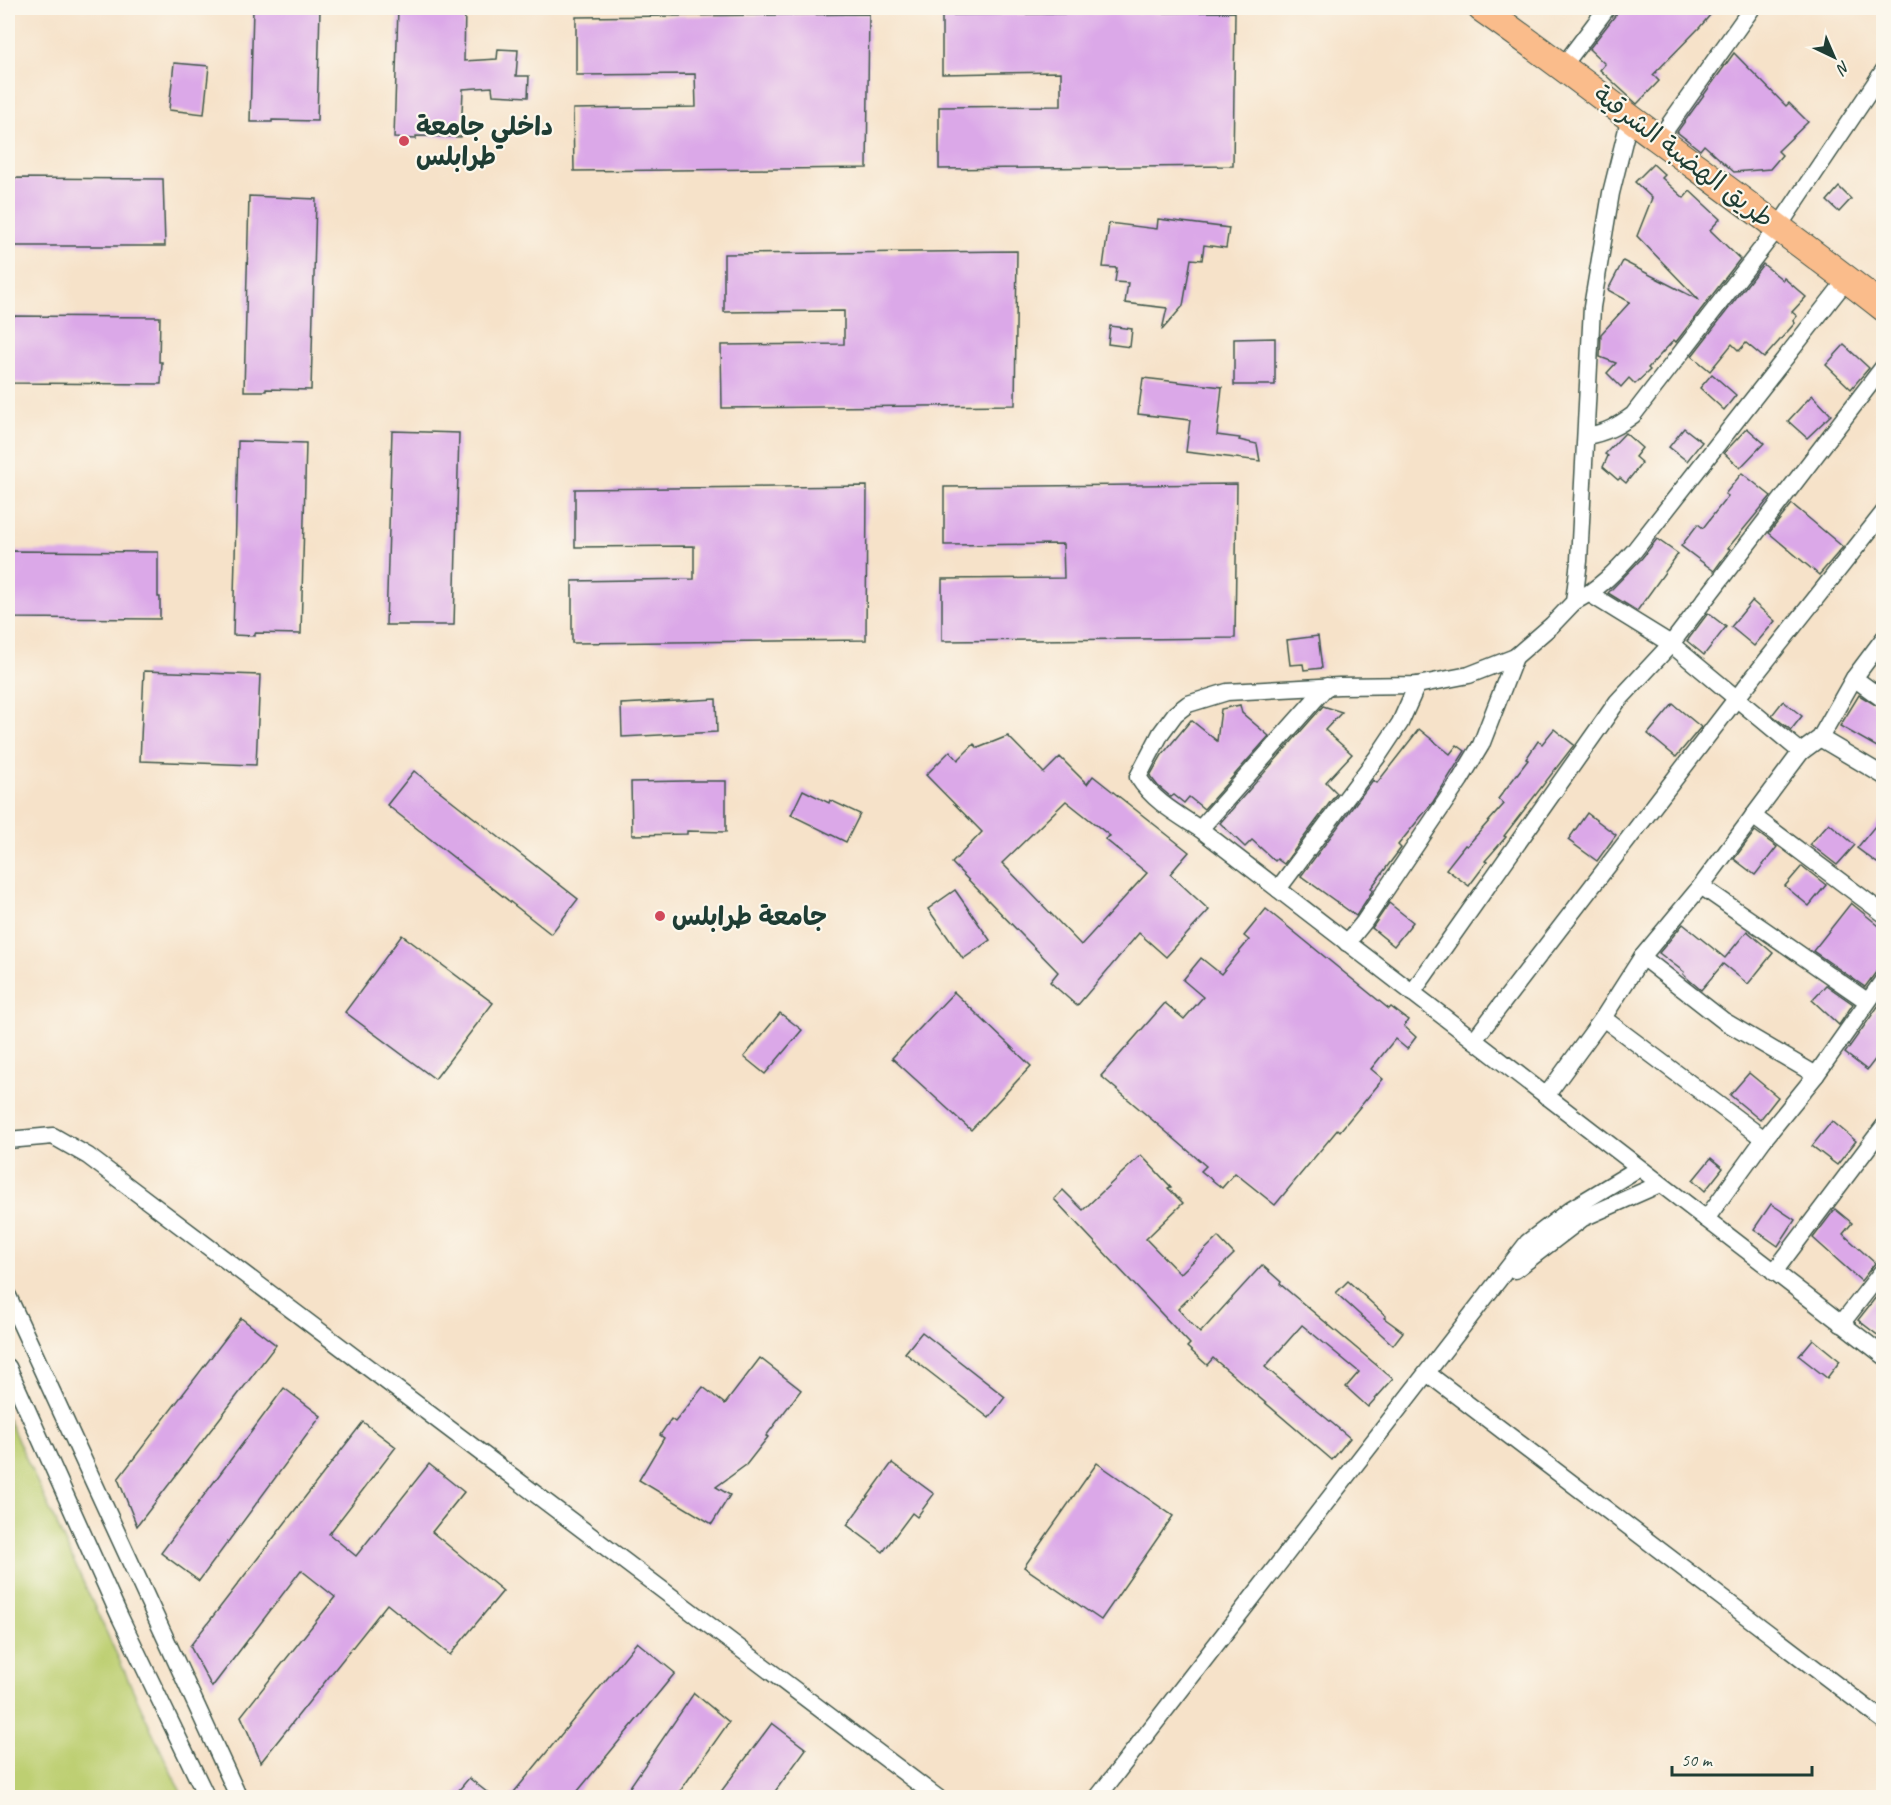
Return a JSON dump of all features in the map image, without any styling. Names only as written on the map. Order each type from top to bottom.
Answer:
[{"type":"main road","name":"طريق الهضبة الشرقية","points":[[1481,8],[1779,226],[1884,308]]},
{"type":"street","points":[[1563,66],[1607,8]]},
{"type":"street","points":[[1659,139],[1752,8]]},
{"type":"street","points":[[1586,436],[1601,434],[1633,415],[1779,226],[1884,70]]},
{"type":"street","points":[[1574,602],[1579,561],[1592,307],[1611,193],[1630,117]]},
{"type":"street","points":[[1847,279],[1634,551],[1613,574],[1590,594],[1574,602],[1552,625],[1515,657],[1469,675],[1417,685],[1327,686],[1227,692],[1188,704],[1175,714],[1161,733],[1138,777],[1146,789],[1168,809],[1200,829],[1884,1356]]},
{"type":"street","points":[[1412,993],[1617,702],[1671,644],[1884,366]]},
{"type":"street","points":[[1474,1041],[1736,699],[1884,512]]},
{"type":"street","points":[[1590,594],[1671,644],[1801,752]]},
{"type":"street","points":[[1546,1096],[1603,1018],[1642,957],[1701,886],[1801,752],[1820,738],[1854,678],[1884,638]]},
{"type":"street","points":[[1347,943],[1416,846],[1481,745],[1515,657]]},
{"type":"street","points":[[1854,678],[1884,700]]},
{"type":"street","points":[[1278,889],[1378,756],[1400,723],[1417,685]]},
{"type":"street","points":[[1200,829],[1327,686]]},
{"type":"street","points":[[1820,738],[1884,776]]},
{"type":"street","points":[[1753,816],[1884,914]]},
{"type":"street","points":[[1701,886],[1867,1001]]},
{"type":"street","points":[[1642,957],[1724,1021],[1816,1075]]},
{"type":"street","points":[[1706,1219],[1764,1138],[1816,1075],[1884,979]]},
{"type":"street","points":[[1603,1018],[1764,1138]]},
{"type":"street","points":[[1774,1272],[1884,1126]]},
{"type":"street","points":[[8,1140],[53,1136],[88,1156],[938,1797]]},
{"type":"street","points":[[1097,1797],[1528,1242],[1571,1209],[1639,1168]]},
{"type":"street","points":[[1493,1287],[1583,1218],[1660,1184]]},
{"type":"street","points":[[1841,1324],[1884,1269]]},
{"type":"street","points":[[8,1296],[239,1797]]},
{"type":"street","points":[[8,1366],[120,1617],[207,1797]]},
{"type":"street","points":[[1427,1373],[1884,1721]]},
{"type":"green space","points":[[8,1419],[176,1783],[184,1797],[8,1797]]},
{"type":"building","points":[[253,8],[320,8],[317,121],[250,122]]},
{"type":"building","points":[[398,8],[465,8],[464,61],[497,59],[498,49],[518,50],[516,76],[529,76],[528,97],[493,95],[492,87],[463,89],[461,137],[394,138]]},
{"type":"building","points":[[1621,8],[1716,8],[1653,75],[1659,81],[1637,104],[1600,70],[1605,64],[1589,49]]},
{"type":"building","points":[[1235,12],[1233,166],[939,169],[939,107],[1061,106],[1061,72],[942,74],[942,15]]},
{"type":"building","points":[[869,14],[867,168],[574,171],[573,109],[696,107],[695,74],[576,75],[576,17]]},
{"type":"building","points":[[1734,53],[1786,106],[1789,103],[1808,122],[1778,151],[1782,155],[1770,169],[1734,172],[1704,145],[1700,150],[1677,132]]},
{"type":"building","points":[[174,63],[209,66],[204,114],[169,110]]},
{"type":"building","points":[[1653,164],[1665,175],[1662,178],[1684,198],[1690,191],[1720,219],[1710,230],[1740,259],[1676,342],[1674,340],[1648,368],[1650,370],[1635,384],[1629,378],[1621,387],[1607,373],[1616,363],[1600,357],[1601,334],[1630,302],[1608,290],[1623,261],[1699,300],[1637,236],[1652,198],[1635,182]]},
{"type":"building","points":[[8,178],[163,179],[165,246],[8,246]]},
{"type":"building","points":[[1839,187],[1851,199],[1839,212],[1827,201]]},
{"type":"building","points":[[249,196],[316,199],[311,390],[244,391]]},
{"type":"building","points":[[1158,219],[1229,228],[1226,248],[1204,245],[1202,260],[1191,259],[1183,306],[1162,330],[1167,308],[1125,303],[1128,283],[1115,282],[1117,268],[1103,267],[1109,223],[1157,229]]},
{"type":"building","points":[[1017,251],[1015,405],[722,408],[721,345],[844,344],[844,311],[724,312],[724,254]]},
{"type":"building","points":[[1763,264],[1806,297],[1792,312],[1797,316],[1793,321],[1795,323],[1764,358],[1746,343],[1739,351],[1732,344],[1710,371],[1692,356]]},
{"type":"building","points":[[8,316],[160,317],[161,384],[8,383]]},
{"type":"building","points":[[1110,326],[1132,329],[1130,347],[1108,344]]},
{"type":"building","points":[[1275,338],[1275,385],[1234,385],[1234,339]]},
{"type":"building","points":[[1844,345],[1869,368],[1851,389],[1826,365]]},
{"type":"building","points":[[1712,374],[1736,395],[1724,410],[1700,388]]},
{"type":"building","points":[[1143,378],[1222,387],[1217,435],[1240,438],[1239,440],[1257,444],[1260,461],[1186,452],[1190,420],[1138,414]]},
{"type":"building","points":[[1812,395],[1831,415],[1807,438],[1788,421]]},
{"type":"building","points":[[1684,428],[1702,442],[1687,461],[1669,447]]},
{"type":"building","points":[[1747,428],[1764,443],[1740,468],[1724,453]]},
{"type":"building","points":[[392,431],[459,433],[454,625],[386,625]]},
{"type":"building","points":[[1625,433],[1642,448],[1635,457],[1642,463],[1626,483],[1620,478],[1618,480],[1603,467],[1608,456],[1605,454]]},
{"type":"building","points":[[238,441],[306,443],[301,634],[233,635]]},
{"type":"building","points":[[1742,473],[1771,496],[1728,548],[1730,549],[1714,571],[1681,546],[1698,524],[1703,528],[1728,496],[1725,494]]},
{"type":"building","points":[[1237,484],[1235,638],[942,641],[942,579],[1064,578],[1063,544],[944,545],[944,487]]},
{"type":"building","points":[[867,486],[866,640],[572,643],[572,581],[694,579],[694,546],[575,547],[575,489]]},
{"type":"building","points":[[1792,504],[1843,547],[1819,575],[1769,533]]},
{"type":"building","points":[[1657,539],[1678,554],[1637,611],[1608,593]]},
{"type":"building","points":[[8,551],[158,552],[160,619],[8,618]]},
{"type":"building","points":[[1752,601],[1775,621],[1754,646],[1731,627]]},
{"type":"building","points":[[1708,613],[1726,627],[1704,655],[1687,641]]},
{"type":"building","points":[[1318,636],[1322,668],[1304,670],[1303,664],[1290,665],[1287,640]]},
{"type":"building","points":[[144,671],[260,675],[256,765],[140,761]]},
{"type":"building","points":[[1859,695],[1884,710],[1884,751],[1840,726]]},
{"type":"building","points":[[716,699],[717,732],[622,737],[621,704]]},
{"type":"building","points":[[1783,701],[1802,716],[1791,730],[1772,715]]},
{"type":"building","points":[[1673,704],[1701,727],[1676,757],[1648,734]]},
{"type":"building","points":[[1240,705],[1242,713],[1269,736],[1204,809],[1189,797],[1184,803],[1174,795],[1171,797],[1158,786],[1150,776],[1162,755],[1191,720],[1217,741],[1221,709]]},
{"type":"building","points":[[1323,706],[1342,712],[1325,730],[1352,754],[1326,782],[1337,793],[1284,864],[1277,859],[1275,861],[1252,840],[1245,847],[1220,823]]},
{"type":"building","points":[[1419,729],[1450,754],[1457,745],[1465,751],[1433,802],[1398,845],[1401,848],[1371,888],[1373,890],[1356,916],[1301,876],[1373,780],[1377,783]]},
{"type":"building","points":[[1554,729],[1574,745],[1504,836],[1506,837],[1485,861],[1487,862],[1469,886],[1446,869],[1465,845],[1467,846],[1504,804],[1498,799],[1528,760],[1526,759],[1538,741],[1542,744]]},
{"type":"building","points":[[1008,736],[1044,773],[1060,757],[1087,784],[1093,776],[1189,852],[1170,874],[1209,910],[1166,957],[1139,933],[1077,1006],[1050,982],[1058,972],[952,863],[982,832],[926,775],[950,751],[958,760],[974,744],[978,748]],"holes":[[[1066,801],[1110,836],[1105,839],[1147,873],[1081,945],[1002,863]]]},
{"type":"building","points":[[414,771],[578,899],[551,934],[387,805]]},
{"type":"building","points":[[726,781],[726,832],[687,831],[687,834],[632,835],[631,782]]},
{"type":"building","points":[[803,790],[829,803],[830,800],[860,814],[846,842],[791,815]]},
{"type":"building","points":[[1587,813],[1616,835],[1597,861],[1568,840]]},
{"type":"building","points":[[1884,815],[1884,855],[1877,863],[1857,848]]},
{"type":"building","points":[[1829,823],[1855,845],[1837,865],[1810,844]]},
{"type":"building","points":[[1755,831],[1777,847],[1755,875],[1734,859]]},
{"type":"building","points":[[1802,866],[1826,885],[1809,906],[1785,886]]},
{"type":"building","points":[[955,890],[990,940],[963,959],[928,909]]},
{"type":"building","points":[[1389,903],[1413,922],[1394,946],[1372,928]]},
{"type":"building","points":[[1851,903],[1884,930],[1884,969],[1876,972],[1865,987],[1813,951]]},
{"type":"building","points":[[1266,909],[1389,1009],[1391,1007],[1408,1020],[1404,1026],[1416,1037],[1407,1049],[1395,1039],[1371,1069],[1383,1079],[1275,1205],[1235,1173],[1222,1188],[1201,1171],[1206,1166],[1101,1076],[1165,1003],[1184,1019],[1203,997],[1183,980],[1201,958],[1221,974],[1249,940],[1244,936]]},
{"type":"building","points":[[1683,924],[1725,958],[1747,931],[1773,953],[1748,984],[1723,964],[1701,990],[1683,974],[1684,972],[1659,953]]},
{"type":"building","points":[[402,935],[493,1003],[435,1079],[345,1012]]},
{"type":"building","points":[[1826,985],[1853,1004],[1839,1025],[1812,1000]]},
{"type":"building","points":[[954,992],[1031,1066],[971,1130],[892,1058]]},
{"type":"building","points":[[1884,998],[1884,1048],[1867,1070],[1845,1053]]},
{"type":"building","points":[[780,1013],[802,1030],[765,1074],[744,1057]]},
{"type":"building","points":[[1749,1073],[1778,1097],[1760,1120],[1730,1095]]},
{"type":"building","points":[[1832,1121],[1856,1141],[1837,1165],[1812,1146]]},
{"type":"building","points":[[1141,1155],[1183,1203],[1146,1239],[1180,1274],[1218,1237],[1234,1254],[1178,1309],[1200,1333],[1262,1265],[1281,1282],[1280,1284],[1393,1379],[1368,1407],[1346,1387],[1359,1372],[1302,1325],[1265,1367],[1350,1438],[1332,1460],[1213,1358],[1207,1365],[1187,1347],[1190,1344],[1054,1199],[1063,1190],[1083,1210]]},
{"type":"building","points":[[1711,1158],[1723,1168],[1705,1191],[1693,1180]]},
{"type":"building","points":[[1771,1204],[1795,1220],[1778,1246],[1754,1229]]},
{"type":"building","points":[[1835,1209],[1852,1223],[1843,1234],[1875,1263],[1861,1281],[1813,1238]]},
{"type":"building","points":[[1348,1281],[1386,1316],[1384,1318],[1403,1332],[1393,1345],[1336,1293]]},
{"type":"building","points":[[1884,1287],[1884,1340],[1858,1320]]},
{"type":"building","points":[[241,1318],[276,1345],[137,1526],[118,1479]]},
{"type":"building","points":[[922,1332],[1005,1397],[989,1418],[905,1353]]},
{"type":"building","points":[[1813,1339],[1840,1361],[1827,1378],[1799,1356]]},
{"type":"building","points":[[760,1358],[801,1390],[746,1465],[716,1487],[730,1495],[712,1524],[639,1480],[664,1438],[660,1435],[671,1419],[675,1422],[703,1387],[725,1404]]},
{"type":"building","points":[[284,1388],[321,1416],[199,1581],[161,1553]]},
{"type":"building","points":[[363,1422],[396,1447],[329,1534],[356,1556],[429,1464],[464,1492],[432,1532],[503,1591],[450,1655],[387,1604],[261,1762],[241,1716],[335,1597],[301,1570],[212,1687],[190,1646]]},
{"type":"building","points":[[892,1463],[934,1494],[917,1517],[912,1513],[883,1552],[847,1525]]},
{"type":"building","points":[[1097,1463],[1173,1516],[1101,1620],[1024,1567]]},
{"type":"building","points":[[637,1642],[675,1673],[573,1797],[510,1797]]},
{"type":"building","points":[[694,1693],[729,1722],[676,1797],[623,1797]]},
{"type":"building","points":[[772,1723],[806,1749],[771,1797],[717,1797]]},
{"type":"building","points":[[469,1778],[493,1797],[453,1797]]},
{"type":"place","name":"داخلي جامعة طرابلس","points":[[404,141]]},
{"type":"place","name":"جامعة طرابلس","points":[[660,916]]}]
